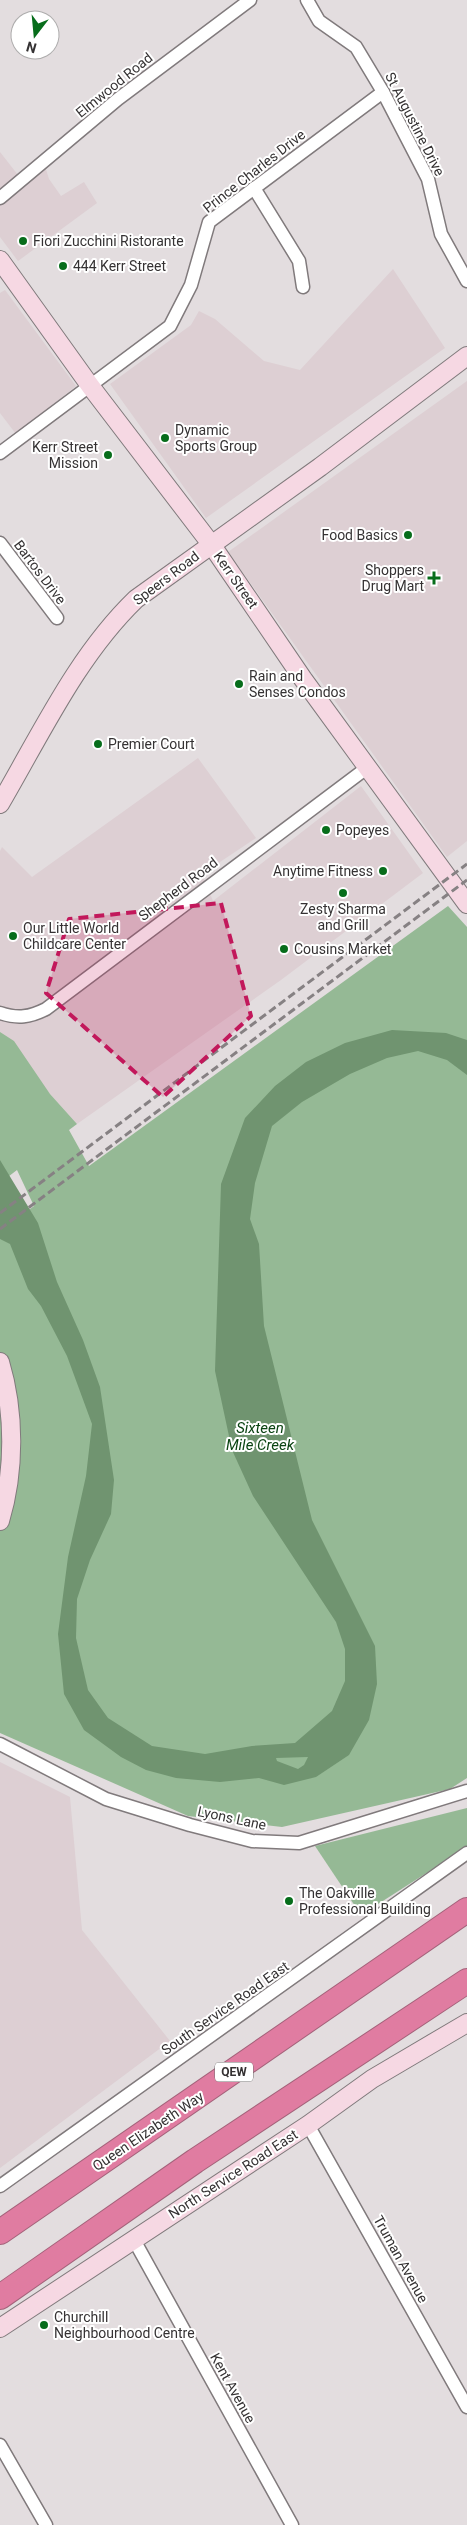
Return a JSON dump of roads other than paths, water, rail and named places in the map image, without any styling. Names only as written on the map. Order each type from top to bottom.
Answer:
[{"type":"highway","name":"Queen Elizabeth Way","points":[[0,2232],[467,1910]]},
{"type":"highway","points":[[0,2297],[195,2161],[467,1981]]},
{"type":"main road","name":"Kerr Street","points":[[0,260],[91,387],[211,544],[303,679],[467,904]]},
{"type":"main road","name":"Speers Road","points":[[0,804],[92,648],[111,623],[136,599],[320,467],[467,356]]},
{"type":"main road","points":[[0,1362],[9,1414],[11,1444],[9,1481],[0,1521]]},
{"type":"main road","name":"North Service Road East","points":[[0,2328],[308,2125],[372,2079],[467,2023]]},
{"type":"street","name":"Elmwood Road","points":[[0,198],[118,99],[250,0]]},
{"type":"street","name":"St Augustine Drive","points":[[307,0],[319,21],[356,47],[384,92],[428,179],[441,234],[467,282]]},
{"type":"street","name":"Prince Charles Drive","points":[[0,453],[91,387],[170,326],[191,285],[209,222],[384,92]]},
{"type":"street","points":[[254,188],[300,261],[303,287]]},
{"type":"street","name":"Bartos Drive","points":[[0,543],[57,618]]},
{"type":"street","name":"Shepherd Road","points":[[0,1012],[15,1017],[26,1017],[46,1008],[368,766]]},
{"type":"street","name":"Lyons Lane","points":[[0,1744],[106,1799],[190,1825],[252,1841],[299,1843],[467,1790]]},
{"type":"street","name":"South Service Road East","points":[[0,2186],[467,1853]]},
{"type":"street","name":"Truman Avenue","points":[[308,2125],[467,2407]]},
{"type":"street","name":"Kent Avenue","points":[[134,2240],[292,2525]]},
{"type":"street","points":[[0,2445],[46,2525]]},
{"type":"water","name":"Sixteen Mile Creek","points":[[392,1030],[446,1033],[467,1040],[467,1075],[447,1060],[418,1051],[387,1058],[350,1074],[302,1102],[272,1126],[255,1183],[250,1219],[259,1244],[264,1326],[312,1520],[375,1646],[377,1684],[369,1720],[349,1755],[316,1777],[284,1785],[259,1778],[220,1782],[176,1778],[146,1770],[121,1757],[84,1730],[64,1694],[58,1634],[68,1557],[86,1476],[92,1424],[67,1356],[41,1306],[28,1289],[10,1244],[0,1239],[0,1160],[38,1223],[57,1282],[83,1340],[100,1387],[114,1480],[111,1514],[90,1560],[77,1599],[76,1638],[88,1690],[108,1718],[152,1746],[205,1754],[252,1746],[295,1743],[332,1711],[345,1681],[345,1649],[336,1622],[253,1496],[232,1450],[215,1371],[221,1184],[245,1118],[275,1086],[306,1062],[345,1043]],"holes":[[[308,1757],[304,1765],[298,1769],[277,1761],[276,1758]]]},
{"type":"railway","points":[[0,1213],[467,864]]},
{"type":"railway","points":[[0,1229],[467,880]]},
{"type":"place","name":"Fiori Zucchini Ristorante","points":[[23,241]]},
{"type":"place","name":"444 Kerr Street","points":[[63,266]]},
{"type":"place","name":"Dynamic Sports Group","points":[[165,438]]},
{"type":"place","name":"Kerr Street Mission","points":[[108,455]]},
{"type":"place","name":"Food Basics","points":[[408,535]]},
{"type":"place","name":"Shoppers Drug Mart","points":[[434,578]]},
{"type":"place","name":"Rain and Senses Condos","points":[[239,684]]},
{"type":"place","name":"Premier Court","points":[[98,744]]},
{"type":"place","name":"Popeyes","points":[[326,830]]},
{"type":"place","name":"Anytime Fitness","points":[[383,871]]},
{"type":"place","name":"Zesty Sharma and Grill","points":[[343,893]]},
{"type":"place","name":"Our Little World Childcare Center","points":[[13,936]]},
{"type":"place","name":"Cousins Market","points":[[284,949]]},
{"type":"place","name":"The Oakville Professional Building","points":[[289,1901]]},
{"type":"place","name":"Churchill Neighbourhood Centre","points":[[44,2325]]}]
